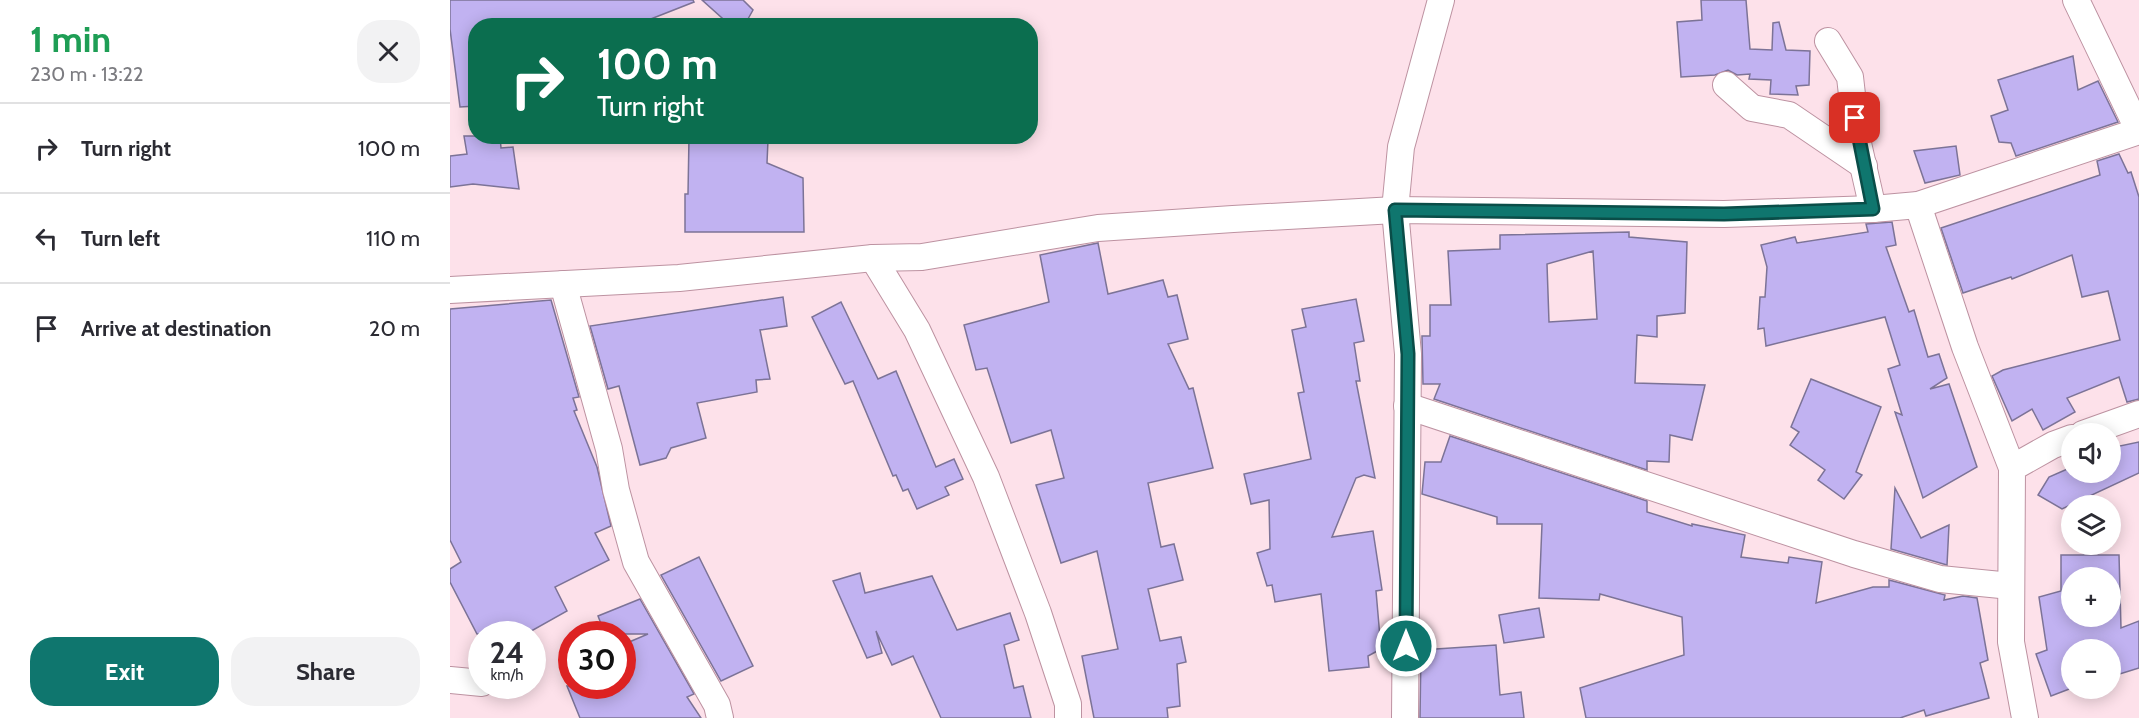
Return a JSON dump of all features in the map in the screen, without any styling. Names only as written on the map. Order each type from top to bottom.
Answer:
[{"type":"street","points":[[1405,718],[1408,354],[1395,210],[1401,147],[1441,0]]},
{"type":"street","points":[[450,290],[679,278],[873,258],[922,257],[1098,228],[1395,210],[1724,214],[1873,209],[1918,205],[2139,131],[2076,0]]},
{"type":"street","points":[[1828,41],[1850,77],[1857,139],[1873,209]]},
{"type":"street","points":[[1726,85],[1752,108],[1788,115],[1864,166]]},
{"type":"street","points":[[1918,205],[1965,347],[2012,468],[2011,642],[2025,718]]},
{"type":"street","points":[[873,258],[917,330],[986,477],[1038,612],[1068,704],[1068,718]]},
{"type":"street","points":[[562,284],[609,449],[616,490],[636,562],[663,614],[717,705],[720,718]]},
{"type":"street","points":[[1407,406],[1865,557],[1940,579],[2012,586]]},
{"type":"street","points":[[2114,423],[2139,414]]},
{"type":"street","points":[[2012,468],[2061,442]]},
{"type":"street","points":[[450,680],[468,682]]},
{"type":"building","points":[[450,0],[693,0],[694,2],[653,18],[468,18],[468,106],[460,107],[450,29]]},
{"type":"building","points":[[702,0],[743,0],[753,10],[748,18],[722,18]]},
{"type":"building","points":[[1701,0],[1746,0],[1750,49],[1772,50],[1773,23],[1779,22],[1786,50],[1810,51],[1809,85],[1796,86],[1798,95],[1770,94],[1771,80],[1749,79],[1750,74],[1737,75],[1728,70],[1715,75],[1681,77],[1677,22],[1702,20]]},
{"type":"building","points":[[2073,56],[2078,90],[2098,81],[2118,122],[2016,156],[2011,143],[1999,142],[1991,116],[2008,110],[1998,80]]},
{"type":"building","points":[[464,136],[468,136],[468,144],[501,144],[501,148],[513,147],[519,189],[473,184],[450,187],[450,156],[467,154]]},
{"type":"building","points":[[689,144],[768,144],[767,163],[803,178],[804,232],[685,232],[685,194],[688,194]]},
{"type":"building","points":[[1956,146],[1960,175],[1925,183],[1914,151]]},
{"type":"building","points":[[2119,154],[2128,173],[2131,172],[2139,197],[2139,399],[2127,402],[2119,377],[2067,398],[2075,412],[2043,430],[2032,409],[2012,421],[1992,376],[2003,370],[2120,340],[2108,291],[2082,297],[2072,255],[2012,279],[2011,277],[1963,293],[1941,228],[2100,175],[2097,161]]},
{"type":"building","points":[[1892,222],[1896,245],[1886,247],[1909,312],[1914,310],[1928,357],[1939,354],[1947,378],[1930,389],[1949,384],[1977,467],[1923,498],[1895,412],[1902,415],[1888,369],[1900,365],[1885,317],[1766,346],[1764,328],[1758,329],[1760,297],[1765,297],[1767,267],[1761,245],[1795,237],[1797,243],[1868,232],[1866,224]]},
{"type":"building","points":[[1629,232],[1629,237],[1687,242],[1685,313],[1657,316],[1657,337],[1637,335],[1635,383],[1705,385],[1692,440],[1670,435],[1669,462],[1647,461],[1647,470],[1434,399],[1440,384],[1423,384],[1422,336],[1430,336],[1430,305],[1451,305],[1448,251],[1500,249],[1500,235]],"holes":[[[1593,251],[1597,319],[1549,322],[1547,264]]]},
{"type":"building","points":[[1098,243],[1108,294],[1163,280],[1168,297],[1177,295],[1188,339],[1168,344],[1189,389],[1193,388],[1213,468],[1148,483],[1161,547],[1174,544],[1183,580],[1148,589],[1160,641],[1181,637],[1186,662],[1177,664],[1180,706],[1167,708],[1168,718],[1094,718],[1082,656],[1118,649],[1097,551],[1061,563],[1036,485],[1064,478],[1051,430],[1011,443],[987,368],[976,370],[964,325],[1049,302],[1040,255]]},
{"type":"building","points":[[783,297],[787,326],[760,330],[770,379],[756,380],[757,392],[697,403],[706,438],[671,448],[666,458],[640,465],[619,386],[608,389],[590,326]]},
{"type":"building","points":[[1356,299],[1364,341],[1354,343],[1360,381],[1356,381],[1375,478],[1364,475],[1356,478],[1332,537],[1373,531],[1382,590],[1376,591],[1381,649],[1368,656],[1369,667],[1329,671],[1321,594],[1275,602],[1272,585],[1267,586],[1257,553],[1270,549],[1269,500],[1251,504],[1244,474],[1311,459],[1298,393],[1304,392],[1292,330],[1306,327],[1302,309]]},
{"type":"building","points":[[551,300],[579,397],[573,398],[577,410],[574,411],[597,467],[611,526],[595,533],[609,560],[555,587],[567,611],[546,623],[470,621],[450,582],[450,569],[461,562],[450,540],[450,309]]},
{"type":"building","points":[[841,302],[878,379],[896,371],[936,467],[954,459],[963,479],[945,487],[949,495],[917,509],[908,489],[903,491],[896,475],[893,476],[853,381],[845,384],[812,317]]},
{"type":"building","points":[[1811,379],[1881,407],[1856,472],[1862,475],[1844,499],[1818,480],[1825,470],[1790,445],[1799,432],[1791,427]]},
{"type":"building","points":[[1450,436],[1647,501],[1647,512],[1692,526],[1692,524],[1745,535],[1741,557],[1788,563],[1789,557],[1822,562],[1816,603],[1873,587],[1889,587],[1889,580],[1945,595],[1944,600],[1963,596],[1977,598],[1988,660],[1980,663],[1989,698],[1926,716],[1924,710],[1900,718],[1586,718],[1580,688],[1684,655],[1682,617],[1600,594],[1599,600],[1539,598],[1542,524],[1497,524],[1497,517],[1422,494],[1425,462],[1441,462]]},
{"type":"building","points":[[2139,442],[2139,473],[2121,481],[2121,446]]},
{"type":"building","points":[[2061,472],[2061,483],[2118,483],[2092,495],[2061,495],[2061,508],[2038,495],[2049,477]]},
{"type":"building","points":[[1895,488],[1921,538],[1949,525],[1947,565],[1891,549]]},
{"type":"building","points":[[2061,555],[2119,555],[2119,567],[2061,567]]},
{"type":"building","points":[[699,557],[753,666],[721,681],[661,575]]},
{"type":"building","points":[[860,573],[865,593],[932,576],[957,630],[1010,613],[1019,640],[1004,645],[1014,688],[1023,686],[1031,718],[941,718],[913,656],[892,665],[876,631],[882,653],[867,658],[833,581]]},
{"type":"building","points":[[2061,591],[2061,627],[2121,628],[2139,621],[2139,668],[2121,674],[2121,639],[2061,639],[2061,692],[2051,696],[2036,654],[2047,650],[2039,597]]},
{"type":"building","points":[[640,599],[694,694],[687,697],[701,718],[580,718],[572,699],[636,699],[636,639],[648,634],[636,634],[636,621],[600,621],[598,616]]},
{"type":"building","points":[[1539,608],[1544,637],[1504,643],[1499,615]]},
{"type":"building","points":[[1496,645],[1500,695],[1521,692],[1524,718],[1420,718],[1421,650]]},
{"type":"route","points":[[1406,646],[1408,354],[1395,210],[1724,214],[1873,209],[1857,139],[1855,118]]}]
